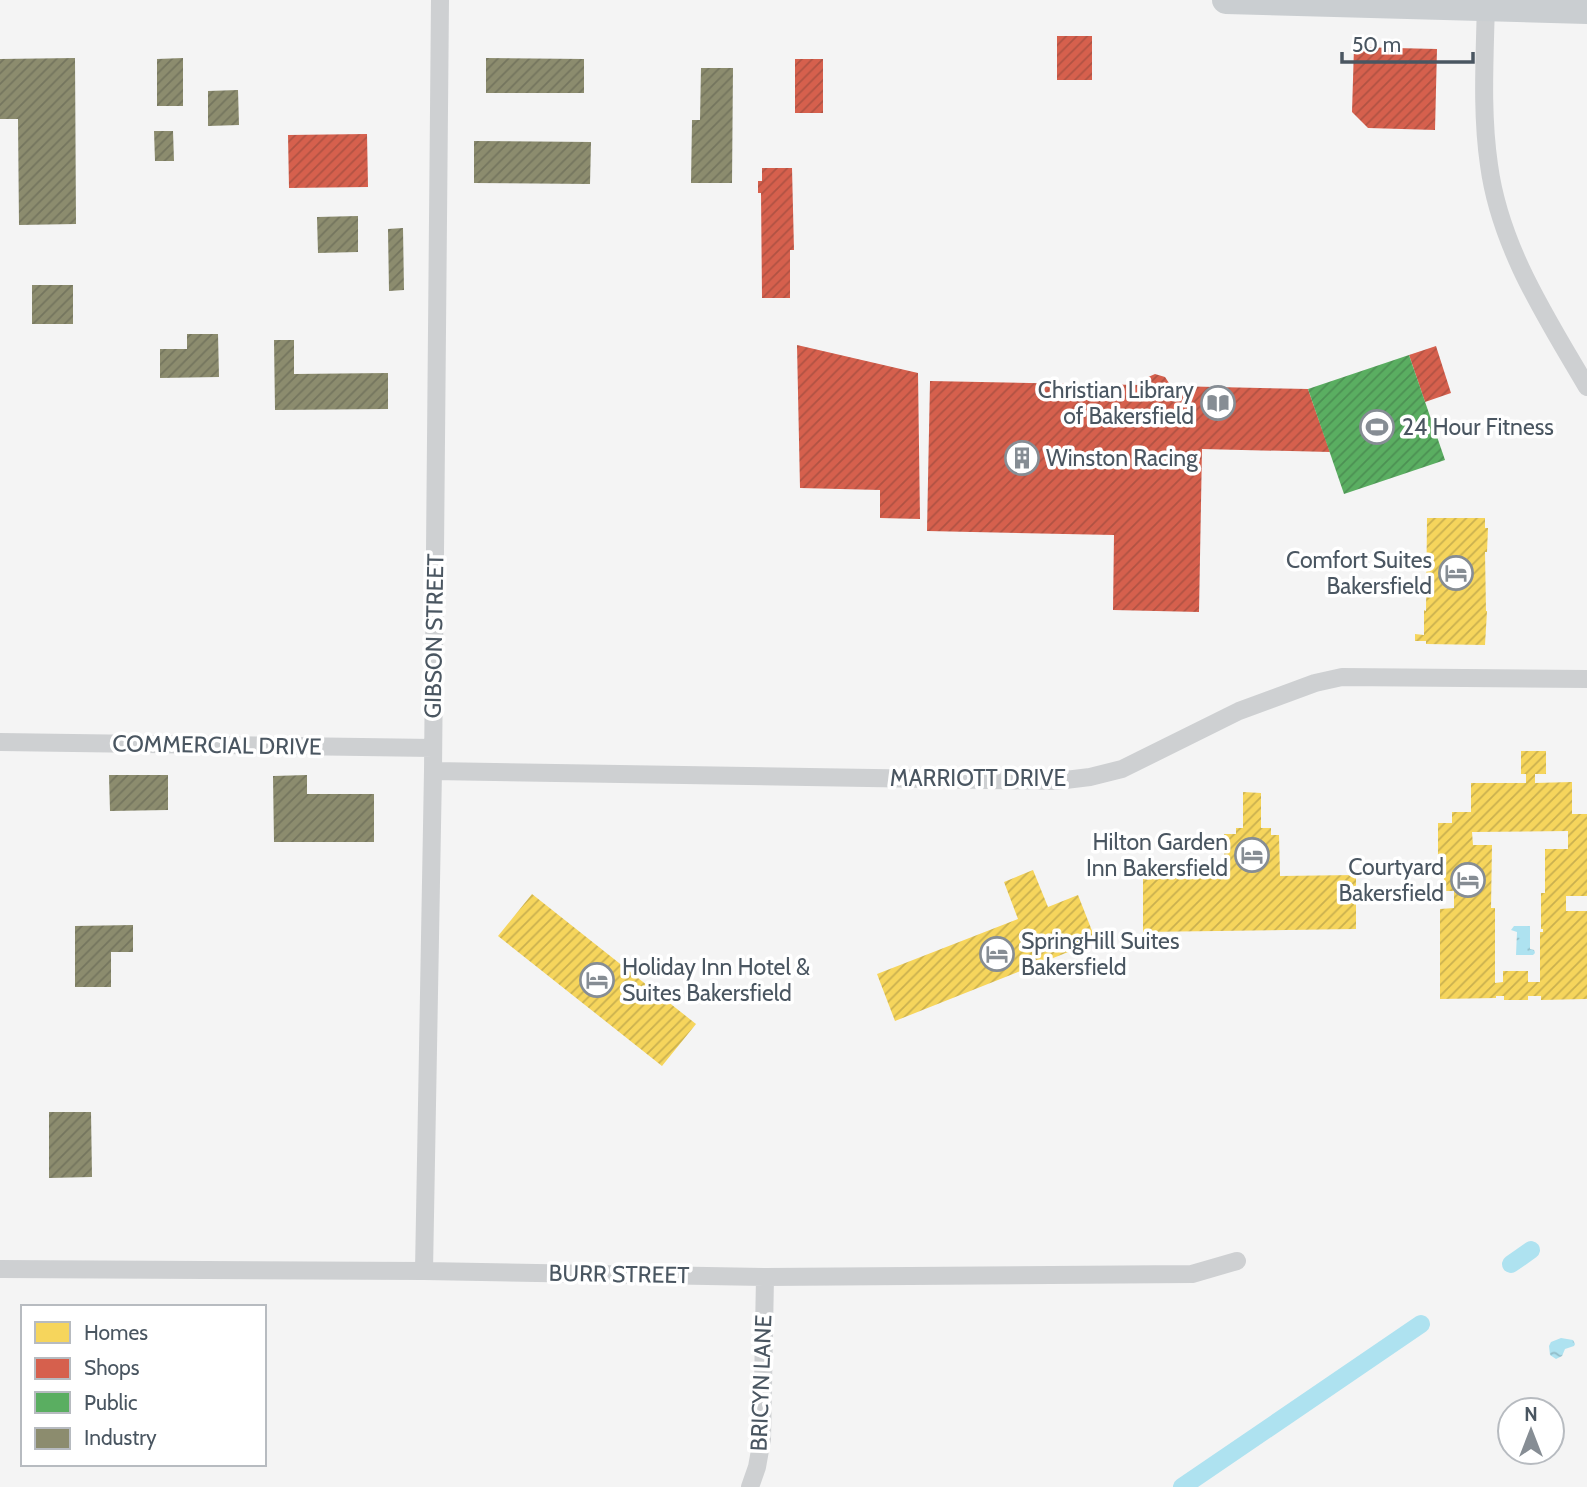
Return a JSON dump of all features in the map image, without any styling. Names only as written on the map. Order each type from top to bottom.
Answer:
[{"type":"main road","points":[[1226,0],[1486,3],[1587,10]]},
{"type":"street","name":"GIBSON STREET","points":[[424,1271],[433,771],[440,0]]},
{"type":"street","points":[[1486,3],[1484,118],[1489,167],[1497,204],[1526,282],[1587,387]]},
{"type":"street","name":"MARRIOTT DRIVE","points":[[433,771],[1057,781],[1122,769],[1239,711],[1315,683],[1342,677],[1587,679]]},
{"type":"street","name":"COMMERCIAL DRIVE","points":[[0,742],[433,748]]},
{"type":"street","name":"BURR STREET","points":[[0,1269],[424,1271],[765,1277],[1192,1274],[1237,1261]]},
{"type":"street","name":"BRICYN LANE","points":[[750,1487],[762,1439],[765,1277]]},
{"type":"water","points":[[1514,926],[1530,926],[1530,949],[1534,950],[1533,955],[1516,955],[1517,932],[1511,930]]},
{"type":"water","points":[[1561,1338],[1573,1340],[1575,1344],[1565,1349],[1562,1356],[1556,1359],[1550,1355],[1549,1346],[1551,1342]]},
{"type":"building: Homes","name":"Comfort Suites Bakersfield","points":[[1427,518],[1485,518],[1485,528],[1488,528],[1485,552],[1485,645],[1426,644],[1426,641],[1415,641],[1415,634],[1424,635]]},
{"type":"building: Homes","name":"Courtyard Bakersfield","points":[[1521,751],[1546,751],[1546,774],[1535,774],[1535,783],[1572,782],[1572,814],[1587,814],[1587,896],[1566,896],[1566,911],[1587,911],[1587,999],[1541,1000],[1541,996],[1528,996],[1528,1000],[1504,1000],[1504,996],[1496,996],[1440,999],[1440,909],[1454,908],[1454,891],[1444,891],[1444,869],[1438,869],[1438,823],[1452,823],[1452,812],[1471,812],[1471,783],[1526,783],[1526,774],[1521,774]],"holes":[[[1568,831],[1568,849],[1545,849],[1545,893],[1541,893],[1543,932],[1540,932],[1540,982],[1528,982],[1528,971],[1503,971],[1503,982],[1495,983],[1495,908],[1491,908],[1492,845],[1473,845],[1472,832]]]},
{"type":"building: Homes","name":"Hilton Garden Inn Bakersfield","points":[[1243,792],[1261,793],[1261,828],[1271,828],[1271,835],[1279,835],[1280,876],[1356,875],[1356,929],[1143,932],[1143,877],[1224,876],[1224,834],[1236,834],[1236,828],[1243,828]]},
{"type":"building: Homes","name":"SpringHill Suites Bakersfield","points":[[1033,870],[1048,907],[1078,895],[1096,941],[895,1021],[877,974],[1018,919],[1004,882]]},
{"type":"building: Homes","name":"Holiday Inn Hotel & Suites Bakersfield","points":[[532,894],[696,1024],[662,1066],[498,936]]},
{"type":"building: Shops","points":[[1057,36],[1092,36],[1092,80],[1057,80]]},
{"type":"building: Shops","points":[[1354,47],[1437,49],[1435,130],[1368,128],[1352,112]]},
{"type":"building: Shops","points":[[795,59],[823,59],[823,113],[795,113]]},
{"type":"building: Shops","points":[[367,134],[368,187],[289,188],[288,135]]},
{"type":"building: Shops","points":[[762,168],[792,168],[794,250],[790,250],[790,298],[762,298],[761,193],[758,193],[758,181],[762,181]]},
{"type":"building: Shops","points":[[797,345],[918,373],[920,519],[880,518],[880,490],[800,488]]},
{"type":"building: Shops","points":[[1436,346],[1451,393],[1425,402],[1409,355]]},
{"type":"building: Shops","points":[[1155,374],[1165,377],[1171,386],[1308,389],[1330,452],[1202,449],[1199,612],[1113,610],[1114,535],[927,531],[930,381],[1141,385],[1146,378]]},
{"type":"building: Public","name":"24 Hour Fitness","points":[[1409,355],[1445,460],[1344,494],[1308,389]]},
{"type":"building: Industry","points":[[75,58],[76,224],[19,225],[18,119],[0,119],[0,59]]},
{"type":"building: Industry","points":[[183,58],[183,106],[157,106],[157,59]]},
{"type":"building: Industry","points":[[486,58],[584,59],[584,93],[486,93]]},
{"type":"building: Industry","points":[[701,68],[733,68],[732,183],[691,183],[692,120],[700,120]]},
{"type":"building: Industry","points":[[238,90],[239,125],[208,126],[208,91]]},
{"type":"building: Industry","points":[[154,131],[173,131],[174,161],[155,161]]},
{"type":"building: Industry","points":[[474,141],[591,142],[590,184],[474,183]]},
{"type":"building: Industry","points":[[358,216],[358,252],[318,253],[317,217]]},
{"type":"building: Industry","points":[[403,228],[404,290],[389,291],[388,229]]},
{"type":"building: Industry","points":[[32,285],[73,285],[73,324],[32,324]]},
{"type":"building: Industry","points":[[187,334],[218,334],[219,377],[160,378],[160,349],[187,349]]},
{"type":"building: Industry","points":[[274,340],[294,340],[294,374],[388,373],[388,409],[275,410]]},
{"type":"building: Industry","points":[[109,775],[168,775],[168,810],[110,811]]},
{"type":"building: Industry","points":[[307,775],[307,794],[374,794],[374,842],[274,842],[273,776]]},
{"type":"building: Industry","points":[[133,925],[133,952],[111,952],[111,987],[75,987],[75,926]]},
{"type":"building: Industry","points":[[49,1112],[91,1112],[92,1177],[49,1178]]},
{"type":"waterway","points":[[1511,1264],[1531,1250]]},
{"type":"waterway","points":[[1182,1487],[1421,1324]]},
{"type":"place","name":"Christian Library of Bakersfield","points":[[1218,403]]},
{"type":"place","name":"24 Hour Fitness","points":[[1377,427]]},
{"type":"place","name":"Winston Racing","points":[[1022,458]]},
{"type":"place","name":"Comfort Suites Bakersfield","points":[[1456,573]]},
{"type":"place","name":"Hilton Garden Inn Bakersfield","points":[[1252,855]]},
{"type":"place","name":"Courtyard Bakersfield","points":[[1468,880]]},
{"type":"place","name":"SpringHill Suites Bakersfield","points":[[997,954]]},
{"type":"place","name":"Holiday Inn Hotel & Suites Bakersfield","points":[[597,980]]}]
